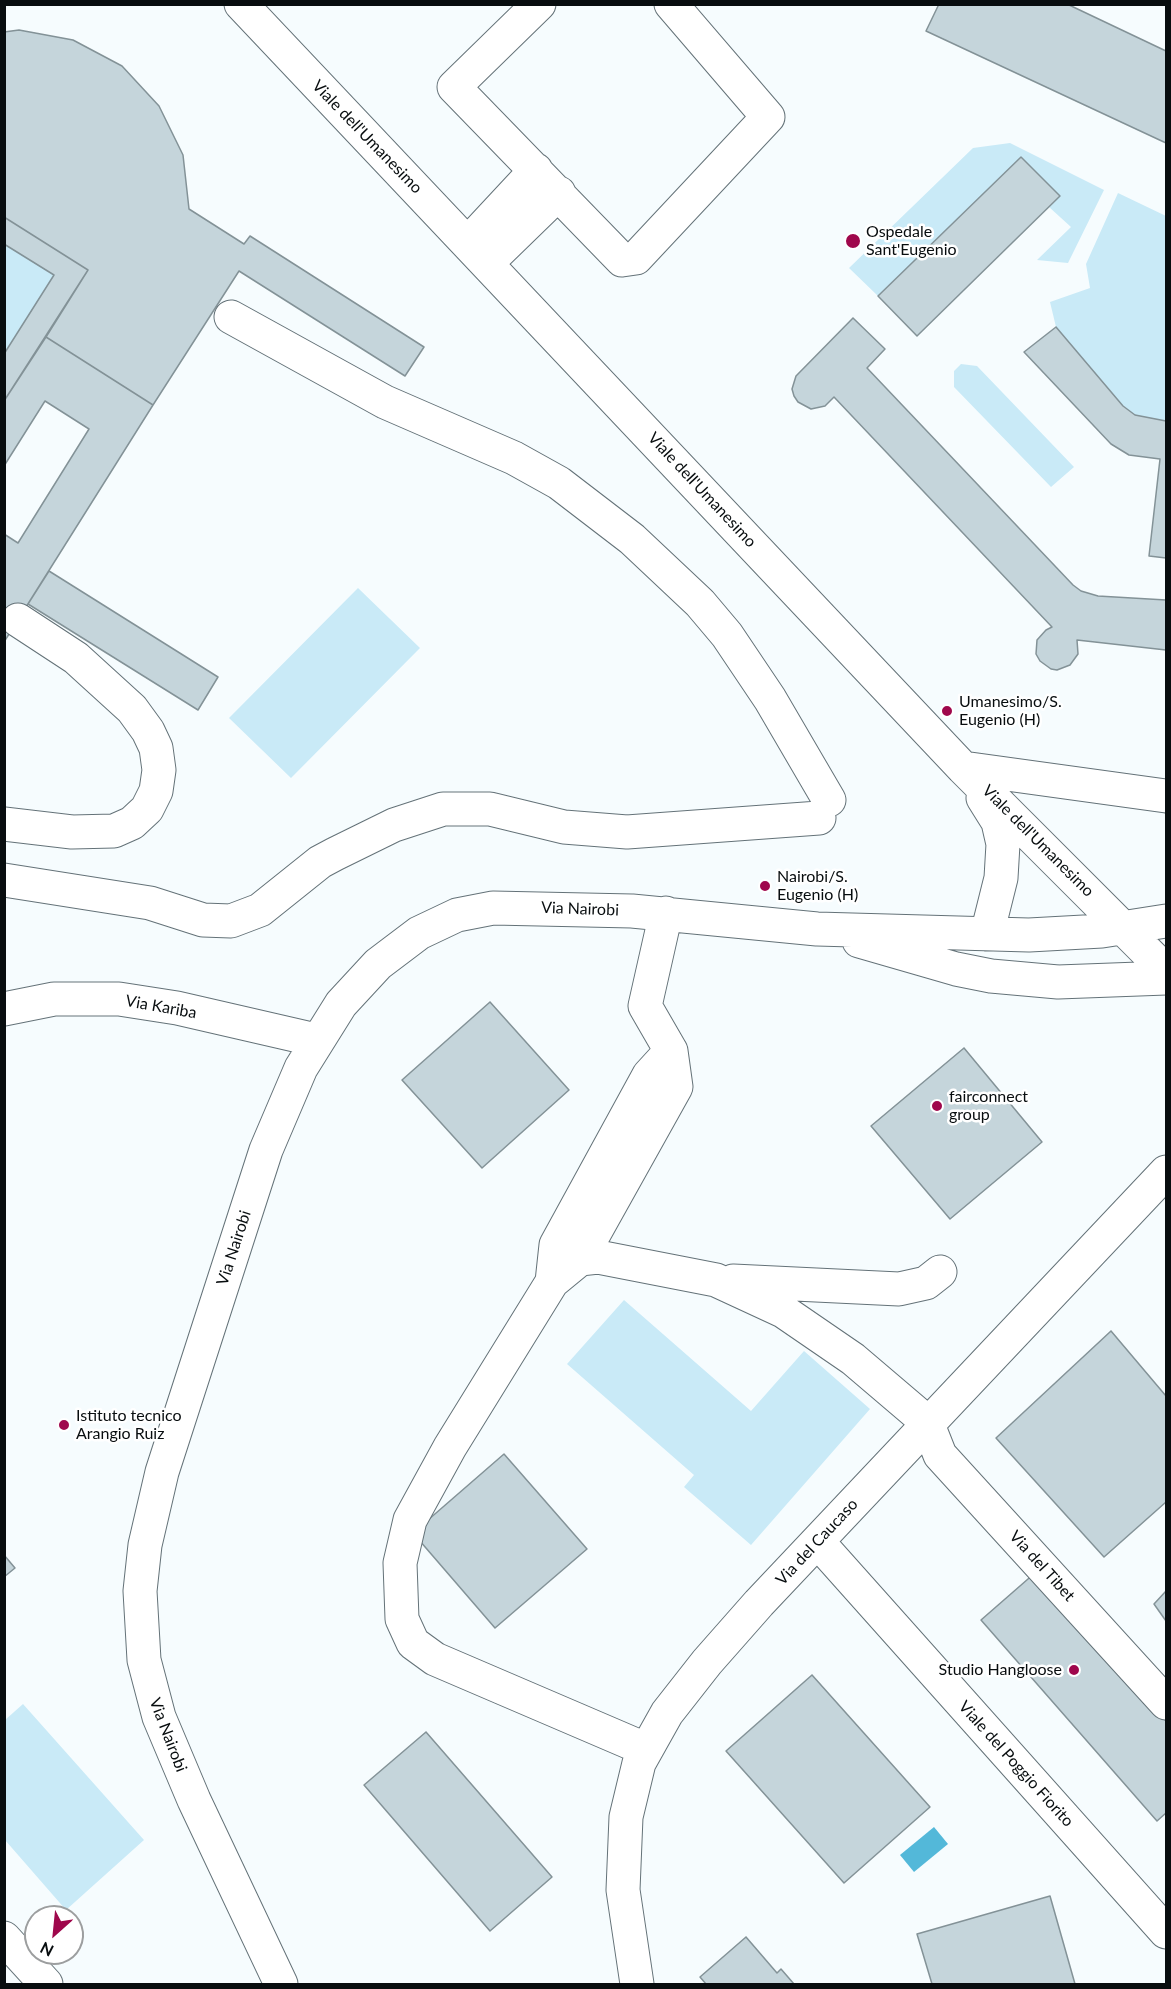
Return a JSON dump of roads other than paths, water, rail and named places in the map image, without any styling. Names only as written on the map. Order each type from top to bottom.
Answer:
[{"type":"street","name":"Viale dell'Umanesimo","points":[[241,4],[963,768],[1167,971]]},
{"type":"street","points":[[539,4],[454,87],[622,260],[636,258],[768,117],[671,4]]},
{"type":"street","points":[[477,253],[536,170]]},
{"type":"street","points":[[477,253],[559,194]]},
{"type":"street","points":[[4,880],[150,903],[202,920],[231,921],[260,910],[320,862],[342,850],[394,825],[443,809],[490,809],[564,827],[627,831],[824,809],[759,682],[717,621],[658,561],[558,483],[514,458],[385,402],[231,317]]},
{"type":"street","points":[[4,824],[72,832],[114,831],[132,823],[147,808],[156,790],[159,770],[156,748],[148,731],[132,709],[76,658],[18,620]]},
{"type":"street","points":[[963,768],[1167,796]]},
{"type":"street","points":[[963,768],[994,814],[1003,844],[1001,878],[987,934]]},
{"type":"street","name":"Via Nairobi","points":[[281,1984],[194,1800],[159,1716],[144,1660],[140,1591],[154,1502],[202,1342],[280,1113],[316,1040],[341,1004],[378,964],[419,933],[448,918],[482,910],[518,908],[666,913],[817,929]]},
{"type":"street","points":[[645,1749],[435,1659],[413,1643],[402,1619],[400,1563],[410,1520],[450,1447],[552,1282],[580,1259],[676,1087],[671,1051],[645,1006],[666,913]]},
{"type":"street","points":[[817,929],[1049,935],[1124,928],[1167,921]]},
{"type":"street","points":[[817,929],[956,969],[991,975],[1058,982],[1167,978]]},
{"type":"street","name":"Via Kariba","points":[[4,1010],[64,999],[119,999],[177,1008],[316,1040]]},
{"type":"street","points":[[552,1282],[556,1245],[649,1075],[671,1051]]},
{"type":"street","name":"Via del Caucaso","points":[[637,1984],[626,1918],[622,1856],[628,1801],[645,1749],[667,1713],[707,1662],[927,1422],[1167,1172]]},
{"type":"street","points":[[580,1259],[598,1257],[716,1280],[899,1289],[926,1282],[940,1272]]},
{"type":"street","points":[[716,1280],[783,1311],[853,1359],[927,1422]]},
{"type":"street","name":"Via del Tibet","points":[[927,1422],[940,1455],[1167,1703]]},
{"type":"street","name":"Viale del Poggio Fiorito","points":[[818,1542],[1167,1932]]},
{"type":"street","points":[[4,1938],[46,1984]]},
{"type":"water","points":[[934,1827],[948,1844],[914,1872],[900,1855]]},
{"type":"place","name":"Ospedale Sant'Eugenio","points":[[853,241]]},
{"type":"place","name":"Umanesimo/S. Eugenio (H)","points":[[947,711]]},
{"type":"place","name":"Nairobi/S. Eugenio (H)","points":[[765,886]]},
{"type":"place","name":"fairconnect group","points":[[937,1106]]},
{"type":"place","name":"Istituto tecnico Arangio Ruiz","points":[[64,1425]]},
{"type":"place","name":"Studio Hangloose","points":[[1074,1670]]}]
